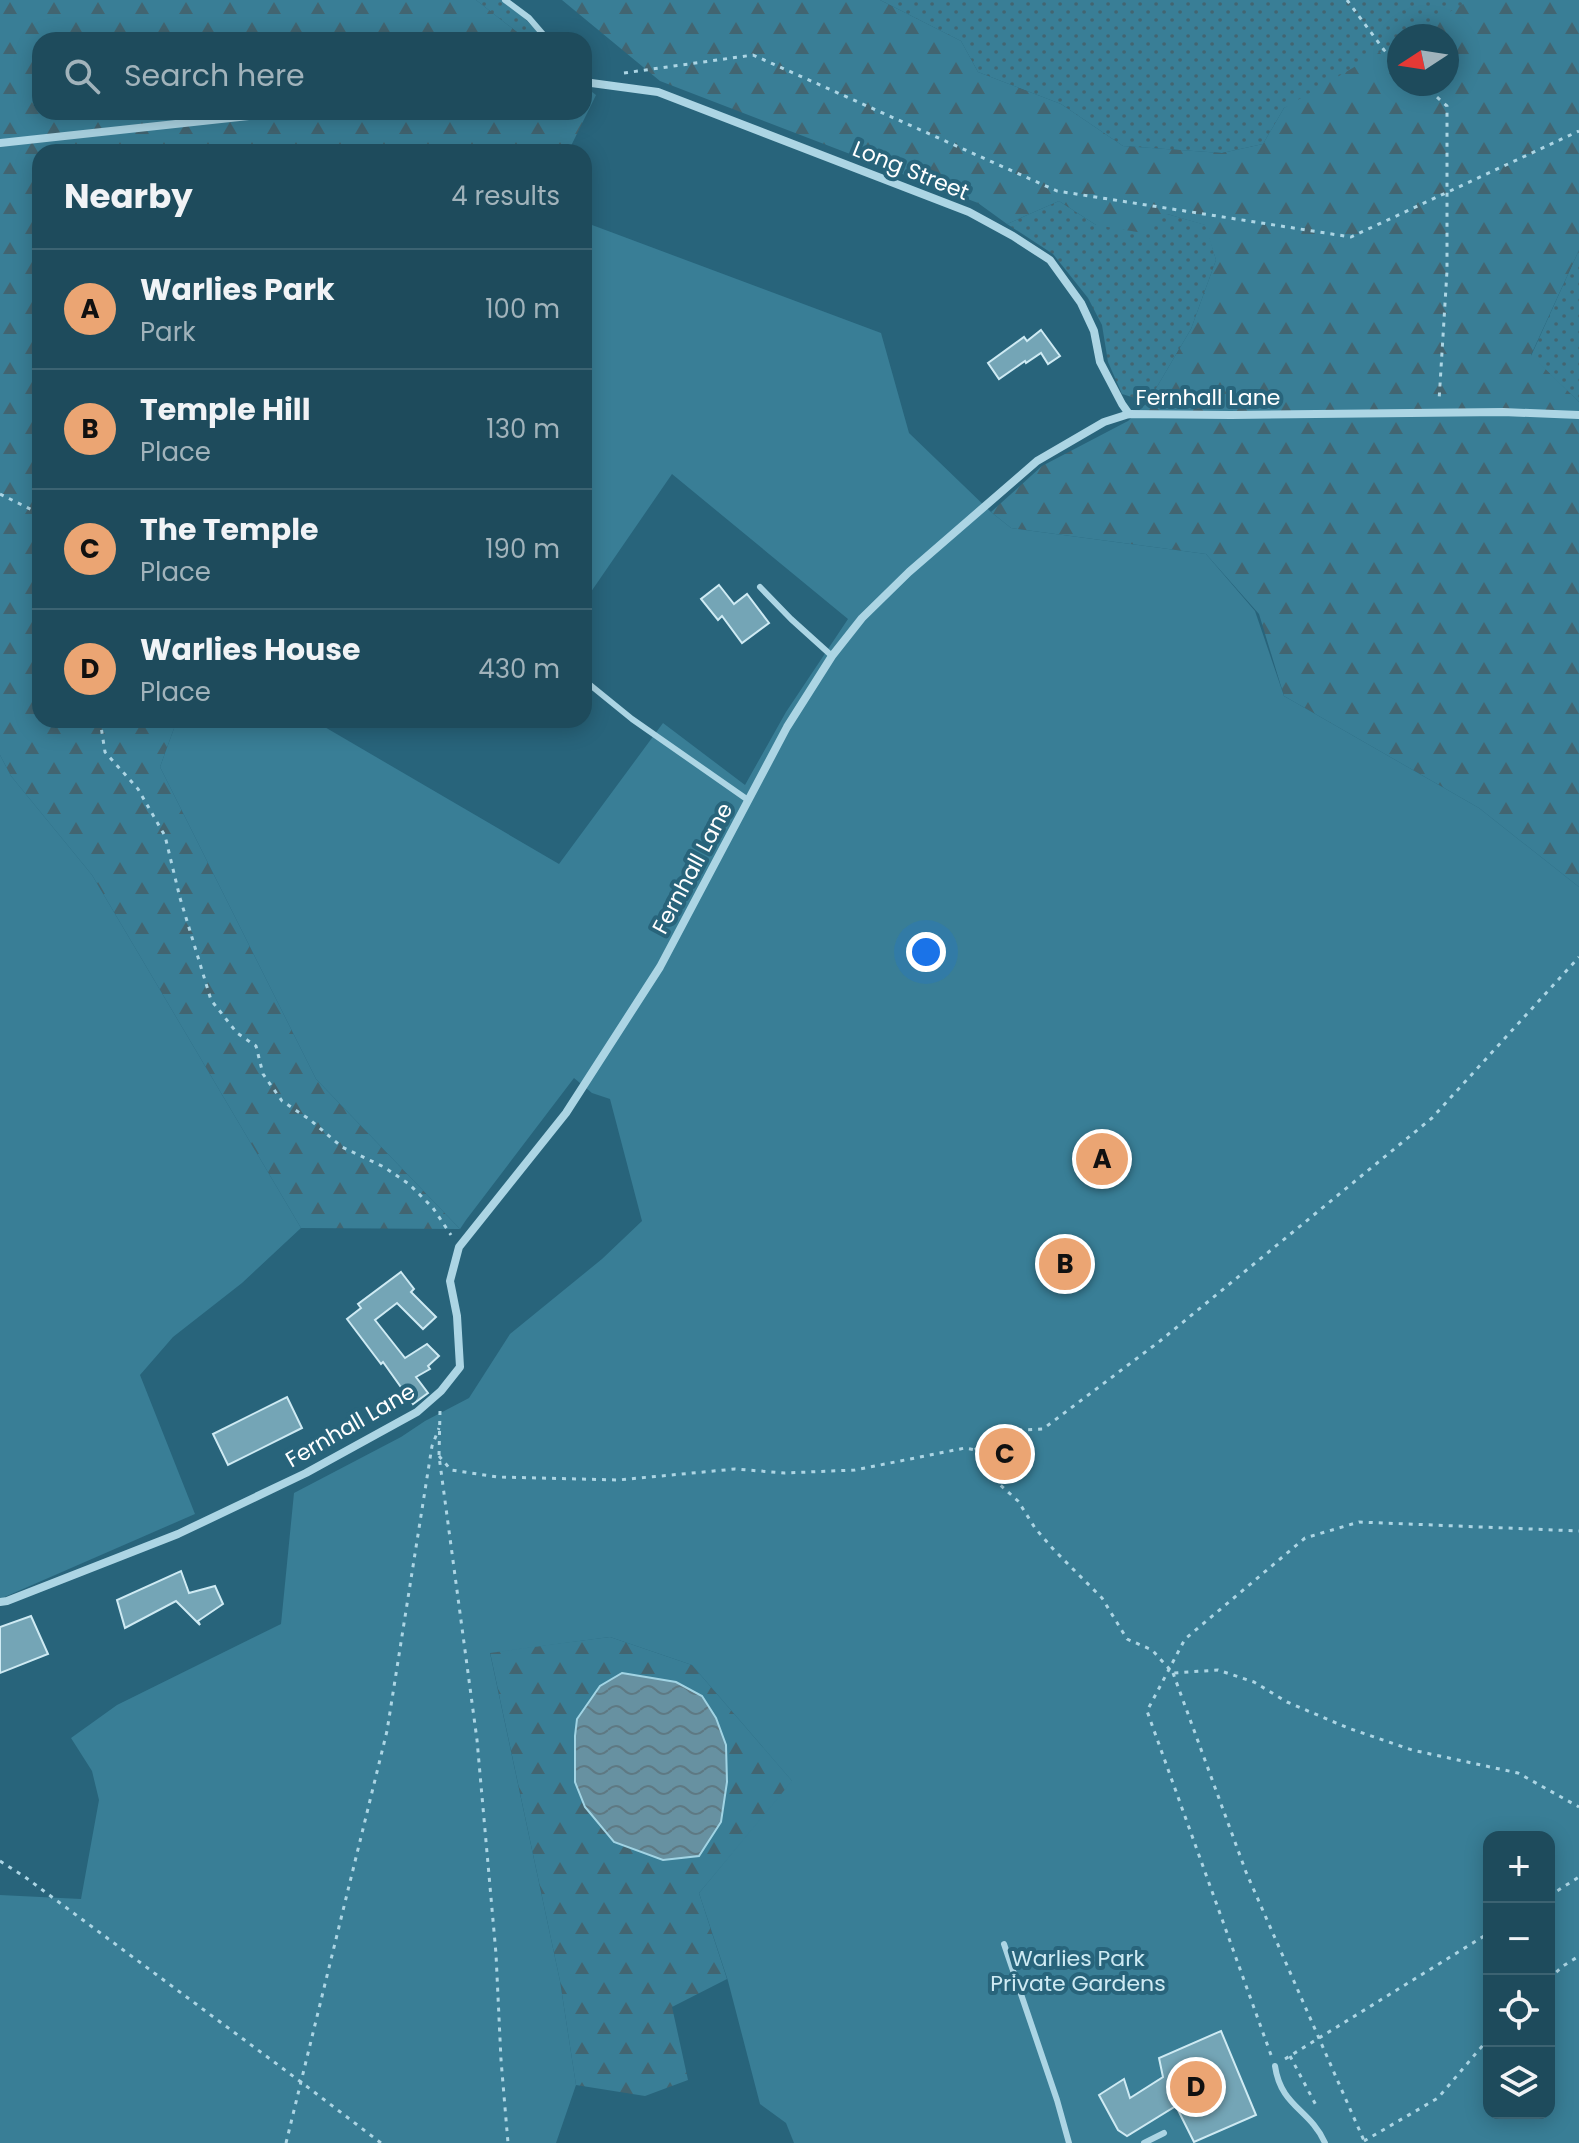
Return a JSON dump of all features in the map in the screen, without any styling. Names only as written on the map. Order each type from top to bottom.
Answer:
[{"type":"street","name":"Long Street","points":[[592,83],[658,92],[969,212],[1013,236],[1050,260],[1081,303],[1094,331],[1100,362],[1129,414]]},
{"type":"street","points":[[0,143],[212,120]]},
{"type":"street","name":"Fernhall Lane","points":[[0,1602],[178,1534],[306,1473],[417,1412],[437,1395],[460,1367],[457,1316],[450,1281],[459,1247],[566,1113],[652,980],[787,727],[832,656],[862,618],[909,572],[1037,461],[1104,422],[1129,414],[1503,412],[1579,415]]},
{"type":"lane","points":[[505,0],[529,18],[541,32]]},
{"type":"lane","points":[[760,587],[832,656]]},
{"type":"lane","points":[[592,686],[632,719],[748,800]]},
{"type":"lane","points":[[1004,1944],[1069,2142]]},
{"type":"lane","points":[[1275,2066],[1277,2083],[1289,2100],[1314,2124],[1325,2143]]},
{"type":"lane","points":[[1144,2143],[1164,2133]]},
{"type":"path","points":[[1347,0],[1387,53]]},
{"type":"path","points":[[615,74],[753,55],[1057,191],[1351,237],[1579,131]]},
{"type":"path","points":[[1436,96],[1447,106],[1447,271],[1438,413]]},
{"type":"path","points":[[0,494],[32,510]]},
{"type":"path","points":[[101,728],[105,752],[138,789],[165,836],[211,1000],[237,1033],[256,1046],[263,1074],[282,1101],[342,1147],[384,1167],[409,1184],[433,1208],[459,1247]]},
{"type":"path","points":[[975,1450],[998,1431],[1043,1429],[1160,1341],[1432,1118],[1579,957]]},
{"type":"path","points":[[437,1395],[440,1411],[439,1456],[477,1740],[496,1954],[508,2143]]},
{"type":"path","points":[[286,2143],[387,1731],[432,1446],[440,1425]]},
{"type":"path","points":[[439,1456],[451,1470],[497,1477],[618,1480],[735,1469],[785,1473],[855,1470],[965,1448],[975,1450],[996,1481],[1018,1501],[1035,1528],[1102,1598],[1127,1639],[1152,1650],[1171,1671],[1246,1872],[1364,2142],[1438,2098],[1483,2045]]},
{"type":"path","points":[[1275,2066],[1147,1711],[1171,1671],[1185,1639],[1305,1538],[1359,1522],[1579,1531]]},
{"type":"path","points":[[1171,1671],[1218,1670],[1254,1682],[1287,1702],[1348,1728],[1412,1750],[1518,1773],[1579,1807]]},
{"type":"path","points":[[0,1861],[381,2143]]},
{"type":"path","points":[[1555,1892],[1579,1877]]},
{"type":"path","points":[[1319,2111],[1290,2056],[1483,1937]]},
{"type":"path","points":[[1553,1975],[1579,1956]]},
{"type":"green space","points":[[0,0],[476,0],[517,32],[32,32],[32,120],[584,120],[572,144],[32,144],[32,728],[174,728],[160,767],[316,1079],[460,1229],[301,1228],[92,875],[11,776],[0,755]]},
{"type":"green space","points":[[476,0],[507,0],[537,32],[517,32]]},
{"type":"green space","points":[[562,0],[880,0],[961,41],[978,72],[1061,104],[1123,146],[1222,153],[1263,144],[1284,108],[1387,48],[1387,96],[1459,96],[1459,24],[1429,24],[1470,0],[1579,0],[1579,250],[1531,355],[1579,402],[1579,887],[1479,808],[1284,696],[1259,614],[1206,554],[1011,528],[991,512],[1042,466],[1128,421],[1148,402],[1191,329],[1216,260],[1205,225],[1167,214],[1143,233],[1096,225],[1059,201],[1007,224],[978,203],[660,81]]},
{"type":"green space","points":[[880,0],[1531,0],[1459,31],[1459,24],[1387,24],[1387,63],[1284,108],[1263,144],[1222,153],[1123,146],[1061,104],[978,72],[961,41]]},
{"type":"green space","points":[[1059,201],[1096,225],[1167,214],[1206,225],[1216,260],[1191,329],[1148,402],[1122,394],[1108,362],[1102,325],[1088,298],[1053,254],[1007,224]]},
{"type":"green space","name":"Warlies Park Private Gardens","points":[[592,225],[881,333],[909,433],[1011,528],[1206,554],[1255,611],[1284,696],[1479,808],[1579,887],[1579,2143],[794,2143],[786,2123],[760,2104],[728,1981],[699,1893],[792,1781],[692,1665],[610,1637],[490,1653],[560,1981],[576,2085],[556,2143],[0,2143],[0,1895],[81,1899],[99,1800],[92,1771],[71,1738],[117,1705],[281,1624],[294,1493],[469,1398],[510,1334],[602,1259],[642,1221],[610,1099],[592,1093],[574,1078],[460,1229],[316,1079],[160,767],[174,728],[326,728],[559,864],[663,723],[745,785],[786,712],[848,619],[672,474],[592,590]]},
{"type":"green space","points":[[1579,250],[1579,402],[1531,356]]},
{"type":"green space","points":[[0,755],[11,776],[92,875],[301,1228],[242,1283],[173,1337],[140,1375],[195,1514],[0,1599]]},
{"type":"green space","points":[[610,1637],[692,1665],[793,1782],[699,1893],[727,1979],[672,2007],[688,2080],[645,2096],[576,2085],[560,1981],[490,1652]]},
{"type":"water","points":[[622,1673],[676,1682],[702,1696],[716,1718],[726,1745],[727,1782],[721,1822],[699,1856],[663,1860],[614,1842],[585,1807],[575,1782],[577,1719],[600,1686]]},
{"type":"building","points":[[1041,330],[1060,356],[1048,364],[1041,353],[999,379],[988,363],[1024,337],[1027,341]]},
{"type":"building","points":[[719,585],[734,604],[747,594],[769,623],[742,643],[722,616],[718,620],[701,599]]},
{"type":"building","points":[[401,1272],[414,1289],[411,1292],[436,1317],[423,1329],[397,1303],[375,1320],[405,1358],[427,1344],[439,1356],[428,1366],[430,1369],[416,1377],[428,1393],[413,1404],[347,1319],[361,1308],[358,1304]]},
{"type":"building","points":[[287,1397],[302,1428],[228,1465],[213,1434]]},
{"type":"building","points":[[181,1571],[189,1593],[215,1586],[223,1604],[198,1621],[200,1625],[176,1601],[125,1628],[117,1600]]},
{"type":"building","points":[[31,1616],[48,1654],[0,1673],[0,1627]]},
{"type":"building","points":[[1221,2031],[1256,2115],[1194,2142],[1176,2106],[1127,2136],[1118,2130],[1099,2095],[1124,2079],[1130,2098],[1163,2077],[1159,2058]]},
{"type":"place","name":"Warlies Park","points":[[1102,1159]]},
{"type":"place","name":"Temple Hill","points":[[1065,1264]]},
{"type":"place","name":"The Temple","points":[[1005,1454]]},
{"type":"place","name":"Warlies House","points":[[1196,2087]]}]
